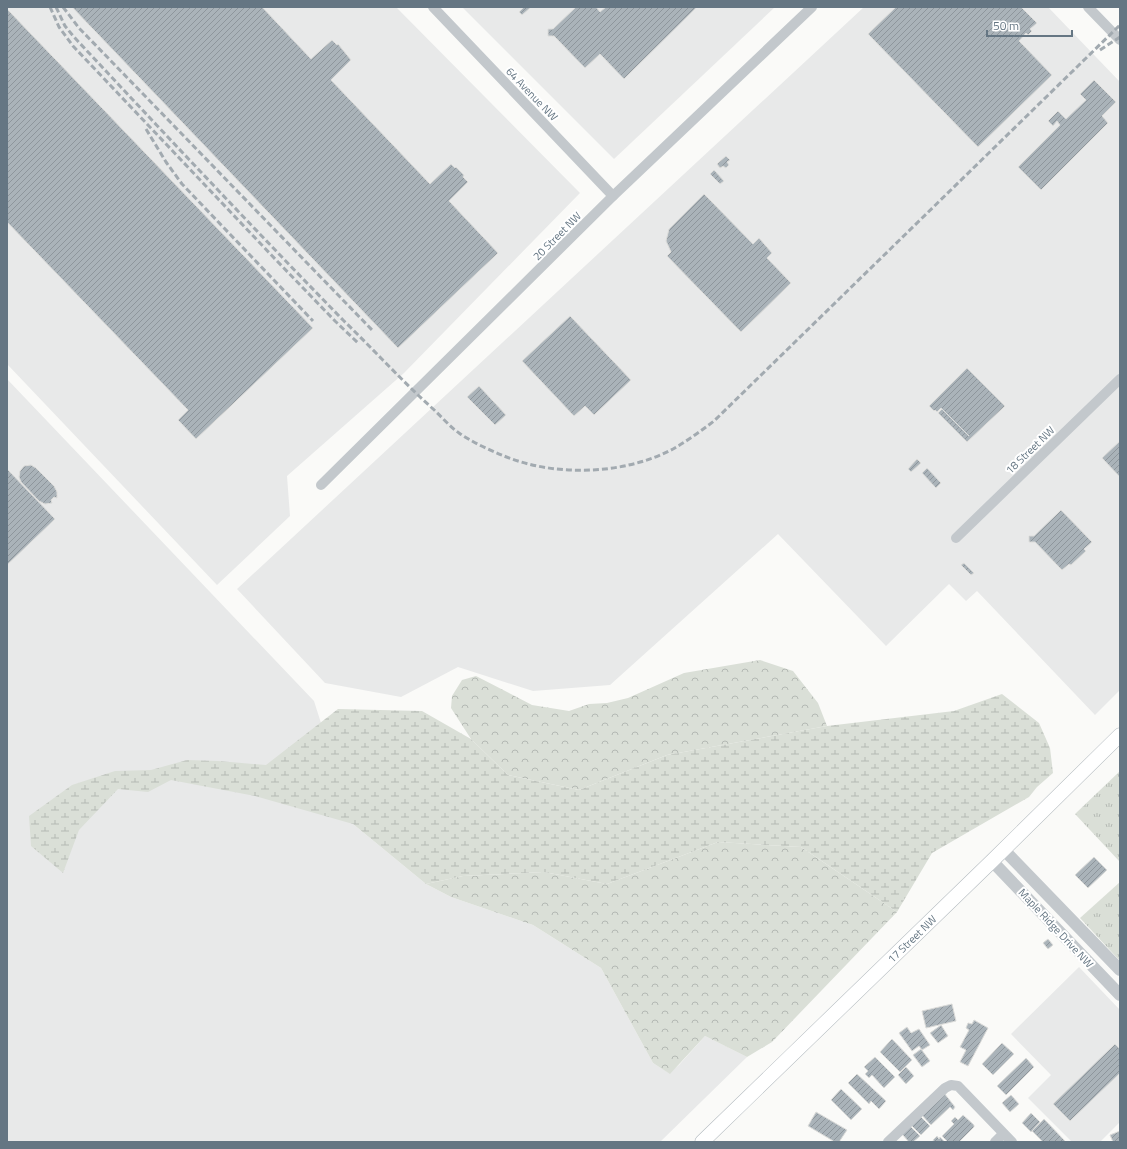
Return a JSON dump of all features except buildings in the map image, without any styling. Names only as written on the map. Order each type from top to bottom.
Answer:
[{"type":"main road","name":"17 Street NW","points":[[702,1142],[1004,850],[1120,734]]},
{"type":"street","name":"64 Avenue NW","points":[[433,7],[614,196]]},
{"type":"street","name":"20 Street NW","points":[[321,486],[614,196],[812,7]]},
{"type":"street","points":[[1088,7],[1120,40]]},
{"type":"street","name":"18 Street NW","points":[[956,538],[1120,379]]},
{"type":"street","name":"Maple Ridge Drive NW","points":[[1004,850],[1120,970]]},
{"type":"street","name":"Maple Ridge Drive NW","points":[[992,861],[1120,995]]},
{"type":"street","points":[[888,1142],[945,1088],[951,1085],[958,1086],[1012,1142]]},
{"type":"street","points":[[995,1142],[1004,1134]]},
{"type":"shaded area","points":[[7,7],[396,7],[580,193],[404,373],[287,476],[290,516],[217,585],[7,364]]},
{"type":"shaded area","points":[[462,7],[775,7],[614,159]]},
{"type":"shaded area","points":[[864,7],[1048,7],[1120,82],[1120,690],[1095,715],[977,591],[966,601],[949,584],[886,646],[778,534],[610,685],[533,691],[458,667],[401,697],[325,683],[237,589]]},
{"type":"shaded area","points":[[7,379],[314,701],[353,824],[426,884],[451,897],[533,925],[601,968],[653,1063],[669,1073],[679,1065],[705,1036],[747,1057],[660,1142],[7,1142]]},
{"type":"shaded area","points":[[1079,967],[1120,1010],[1120,1122],[1100,1142],[1072,1142],[1028,1098],[1051,1075],[1011,1034]]},
{"type":"green space","points":[[760,660],[793,671],[818,703],[827,726],[667,755],[579,790],[508,775],[471,739],[451,708],[452,696],[462,680],[476,676],[532,705],[569,711],[589,704],[607,703],[628,698],[684,673]]},
{"type":"green space","points":[[1002,694],[1039,723],[1050,748],[1053,773],[1037,787],[1029,797],[932,853],[897,912],[801,847],[718,842],[607,884],[544,872],[463,876],[426,884],[353,824],[255,796],[171,780],[148,792],[118,789],[79,830],[63,873],[31,846],[29,816],[72,785],[115,771],[151,770],[187,760],[266,765],[338,709],[422,711],[471,739],[508,775],[579,790],[667,755],[827,726],[954,711]]},
{"type":"green space","points":[[1120,771],[1120,862],[1075,814]]},
{"type":"green space","points":[[718,842],[801,847],[897,912],[772,1042],[747,1057],[705,1036],[670,1074],[653,1063],[601,968],[533,925],[451,897],[426,884],[463,876],[544,872],[607,884]]},
{"type":"green space","points":[[1120,882],[1120,961],[1080,918]]},
{"type":"railway","points":[[50,7],[59,27],[73,46],[277,261],[358,343]]},
{"type":"railway","points":[[56,7],[65,26],[74,37],[174,144],[343,320],[409,387],[452,427],[475,443],[504,456],[524,463],[567,470],[611,468],[654,458],[678,446],[714,421],[1120,25]]},
{"type":"railway","points":[[63,7],[79,28],[374,332]]},
{"type":"railway","points":[[1100,50],[1120,37]]},
{"type":"railway","points":[[146,129],[166,162],[182,184],[313,321]]}]
